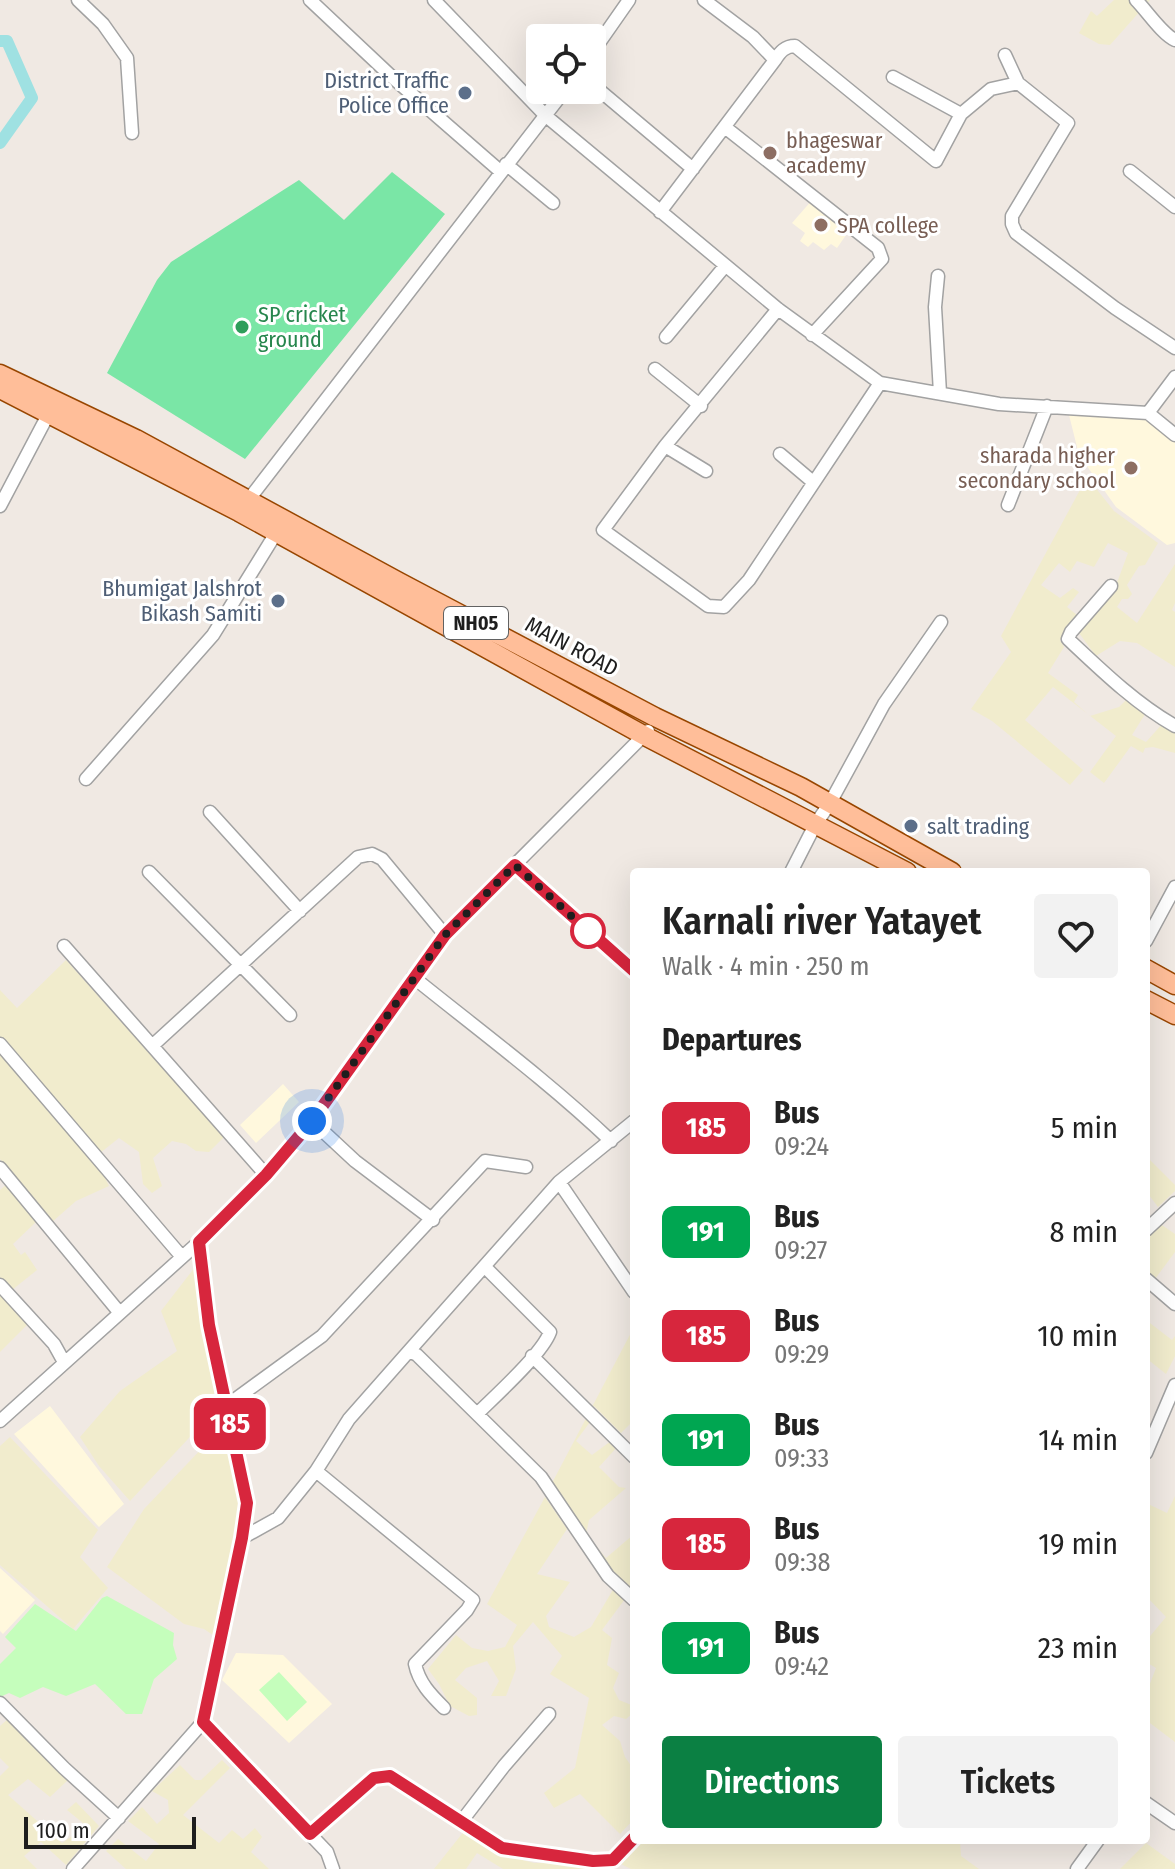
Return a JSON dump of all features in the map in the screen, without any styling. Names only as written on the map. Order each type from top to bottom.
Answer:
[{"type":"main road","name":"MAIN ROAD","points":[[0,374],[136,439],[244,506],[469,629],[645,736],[892,868]]},
{"type":"main road","name":"MAIN ROAD","points":[[0,389],[244,506],[276,533],[830,803],[945,868]]},
{"type":"main road","points":[[1150,971],[1175,985]]},
{"type":"main road","points":[[1150,1002],[1175,1015]]},
{"type":"street","points":[[78,0],[103,24],[127,58],[132,133]]},
{"type":"street","points":[[310,0],[392,77],[503,168],[553,203]]},
{"type":"street","points":[[434,0],[546,116],[778,309],[880,383],[999,404],[1148,413],[1175,435]]},
{"type":"street","points":[[445,11],[455,0]]},
{"type":"street","points":[[606,33],[629,0]]},
{"type":"street","points":[[704,0],[753,37],[775,60]]},
{"type":"street","points":[[1136,0],[1168,37],[1175,40]]},
{"type":"street","points":[[660,212],[781,51],[789,46],[795,46],[940,166],[961,114],[991,89],[1018,83]]},
{"type":"street","points":[[1005,55],[1018,83],[1068,123],[1012,216],[1016,233],[1115,308],[1175,348]]},
{"type":"street","points":[[893,77],[961,114]]},
{"type":"street","points":[[606,96],[693,169]]},
{"type":"street","points":[[244,506],[555,104]]},
{"type":"street","points":[[726,128],[882,254],[882,259],[812,335]]},
{"type":"street","points":[[1130,171],[1175,207]]},
{"type":"street","points":[[666,337],[725,266]]},
{"type":"street","points":[[938,276],[935,307],[940,393]]},
{"type":"street","points":[[778,309],[665,446],[603,530],[708,606],[724,607],[749,580],[880,383]]},
{"type":"street","points":[[655,369],[701,406]]},
{"type":"street","points":[[1148,413],[1175,377]]},
{"type":"street","points":[[1008,505],[1047,406]]},
{"type":"street","points":[[0,506],[49,413]]},
{"type":"street","points":[[665,446],[706,471]]},
{"type":"street","points":[[780,454],[813,482]]},
{"type":"street","points":[[86,779],[213,635],[276,533]]},
{"type":"street","points":[[1111,586],[1068,639],[1114,680],[1175,726]]},
{"type":"street","points":[[793,868],[884,704],[941,622]]},
{"type":"street","points":[[0,1421],[199,1242],[266,1175],[312,1121],[445,935],[645,736],[655,717]]},
{"type":"street","points":[[210,812],[300,911]]},
{"type":"street","points":[[152,1046],[358,857],[372,854],[382,859],[445,935]]},
{"type":"street","points":[[515,865],[630,967]]},
{"type":"street","points":[[149,872],[290,1015]]},
{"type":"street","points":[[1150,934],[1175,887]]},
{"type":"street","points":[[64,946],[266,1175]]},
{"type":"street","points":[[413,977],[545,1081],[611,1141]]},
{"type":"street","points":[[0,1044],[182,1257]]},
{"type":"street","points":[[312,1121],[355,1161],[433,1220]]},
{"type":"street","points":[[242,1538],[278,1518],[316,1471],[349,1419],[559,1182],[630,1124]]},
{"type":"street","points":[[226,1406],[322,1336],[485,1161],[526,1167]]},
{"type":"street","points":[[0,1168],[119,1312]]},
{"type":"street","points":[[559,1182],[630,1286]]},
{"type":"street","points":[[1150,1226],[1175,1203]]},
{"type":"street","points":[[73,1869],[203,1722],[242,1538],[247,1503],[209,1325],[199,1242]]},
{"type":"street","points":[[477,1414],[532,1356],[550,1332],[485,1267]]},
{"type":"street","points":[[1150,1282],[1175,1304]]},
{"type":"street","points":[[0,1285],[54,1344],[64,1362]]},
{"type":"street","points":[[409,1351],[417,1355],[541,1477],[608,1576],[630,1596]]},
{"type":"street","points":[[532,1356],[630,1453]]},
{"type":"street","points":[[1150,1433],[1175,1385]]},
{"type":"street","points":[[316,1471],[473,1600],[415,1664],[423,1684],[444,1708]]},
{"type":"street","points":[[0,1703],[119,1818]]},
{"type":"street","points":[[461,1822],[549,1714]]},
{"type":"street","points":[[203,1722],[327,1852],[333,1869]]},
{"type":"street","points":[[310,1834],[374,1778],[390,1776],[502,1848],[591,1865],[613,1860],[630,1842]]},
{"type":"street","points":[[1150,1806],[1175,1823]]},
{"type":"street","points":[[1077,1869],[1095,1844]]},
{"type":"shaded area","points":[[1114,0],[1150,0],[1110,45],[1099,44],[1079,33],[1091,11],[1097,16]]},
{"type":"shaded area","name":"SPA college","points":[[813,199],[851,228],[837,248],[831,244],[824,250],[813,242],[808,247],[800,241],[805,233],[792,223]]},
{"type":"shaded area","name":"sharada higher secondary school","points":[[1069,415],[1145,419],[1175,438],[1175,543],[1167,545],[1116,507],[1079,455]]},
{"type":"shaded area","points":[[1087,477],[1114,511],[1158,543],[1145,565],[1139,566],[1127,585],[1132,594],[1128,599],[1122,599],[1117,607],[1137,623],[1175,564],[1175,603],[1172,610],[1175,612],[1175,667],[1137,643],[1120,641],[1096,656],[1079,633],[1107,601],[1128,553],[1108,543],[1094,567],[1077,561],[1070,572],[1059,563],[1041,585],[1060,598],[1073,588],[1079,592],[1067,607],[1077,615],[1060,640],[1064,647],[1048,673],[1078,695],[1074,702],[1088,714],[1053,687],[1025,720],[1083,770],[1070,785],[992,721],[971,709],[1011,652],[1001,636]]},
{"type":"shaded area","points":[[1128,698],[1147,711],[1132,735],[1146,742],[1164,722],[1175,730],[1175,753],[1153,747],[1145,748],[1143,753],[1131,746],[1104,783],[1090,772],[1116,736],[1090,716],[1119,707]]},
{"type":"shaded area","points":[[66,960],[224,1137],[209,1152],[196,1151],[186,1144],[172,1141],[153,1158],[162,1186],[152,1193],[143,1184],[139,1152],[119,1138],[95,1157],[109,1186],[76,1201],[52,1222],[0,1159],[0,990],[17,1008]]},
{"type":"shaded area","points":[[283,1084],[299,1102],[256,1143],[240,1125]]},
{"type":"shaded area","points":[[1150,1160],[1175,1185],[1175,1191],[1158,1207],[1150,1196]]},
{"type":"shaded area","points":[[7,1184],[37,1221],[13,1244],[21,1255],[25,1252],[37,1270],[12,1290],[0,1277],[0,1190]]},
{"type":"shaded area","points":[[1159,1223],[1175,1234],[1175,1252],[1155,1279],[1150,1275],[1150,1233]]},
{"type":"shaded area","points":[[195,1267],[217,1408],[130,1501],[99,1466],[80,1437],[120,1391],[177,1351],[161,1311]]},
{"type":"shaded area","points":[[0,1290],[30,1322],[0,1352]]},
{"type":"shaded area","points":[[1150,1323],[1172,1340],[1175,1336],[1175,1356],[1166,1374],[1150,1361]]},
{"type":"shaded area","points":[[630,1335],[630,1424],[621,1433],[594,1406],[586,1419],[590,1422],[576,1441],[592,1455],[611,1441],[618,1446],[599,1467],[619,1487],[626,1488],[589,1520],[586,1534],[606,1558],[630,1537],[630,1586],[608,1567],[551,1485]]},
{"type":"shaded area","points":[[50,1406],[124,1504],[99,1527],[14,1434]]},
{"type":"shaded area","points":[[228,1421],[256,1505],[237,1606],[235,1609],[217,1605],[233,1614],[223,1642],[204,1629],[184,1624],[107,1567],[144,1509]]},
{"type":"shaded area","points":[[10,1437],[98,1530],[80,1557],[108,1588],[73,1629],[0,1565],[0,1446]]},
{"type":"shaded area","points":[[1175,1496],[1175,1742],[1150,1723],[1150,1684],[1156,1668],[1150,1664],[1150,1636],[1166,1617],[1150,1600],[1150,1505],[1167,1513]]},
{"type":"shaded area","points":[[545,1497],[567,1529],[537,1574],[570,1582],[546,1616],[549,1627],[574,1637],[591,1627],[614,1588],[625,1599],[602,1630],[612,1638],[607,1665],[619,1673],[613,1688],[619,1700],[630,1704],[630,1716],[626,1719],[614,1716],[602,1725],[620,1741],[630,1764],[630,1823],[620,1834],[580,1794],[554,1808],[544,1793],[575,1768],[589,1698],[550,1674],[562,1656],[533,1622],[513,1646],[516,1669],[506,1696],[491,1696],[499,1681],[487,1661],[466,1668],[455,1680],[477,1698],[477,1715],[469,1716],[450,1706],[428,1669],[456,1635],[472,1648],[488,1651],[505,1647],[517,1625],[487,1604]]},
{"type":"shaded area","points":[[0,1568],[35,1600],[3,1634],[0,1631]]},
{"type":"shaded area","points":[[236,1653],[283,1655],[332,1704],[289,1743],[222,1680]]},
{"type":"shaded area","points":[[8,1719],[68,1780],[50,1797],[28,1779],[8,1795],[62,1843],[78,1832],[83,1823],[67,1810],[76,1802],[99,1826],[66,1865],[41,1842],[24,1856],[37,1869],[0,1869],[0,1776],[9,1767],[0,1758],[0,1726]]},
{"type":"shaded area","points":[[222,1760],[230,1768],[183,1815],[219,1843],[232,1830],[243,1839],[255,1828],[262,1837],[251,1852],[269,1869],[126,1869],[106,1851],[118,1839],[146,1861],[159,1844],[128,1821],[142,1807],[157,1824],[169,1813],[168,1800],[152,1791],[180,1765],[195,1780],[201,1780]]},
{"type":"shaded area","points":[[465,1830],[508,1856],[534,1863],[582,1863],[614,1869],[503,1869],[477,1853],[466,1869],[434,1869]]},
{"type":"shaded area","points":[[639,1844],[960,1844],[961,1856],[979,1869],[631,1869],[619,1863]]},
{"type":"shaded area","points":[[1145,1844],[1175,1864],[1175,1869],[1120,1869]]},
{"type":"green space","name":"SP cricket ground","points":[[392,172],[445,214],[245,459],[107,373],[157,280],[171,262],[299,180],[344,220]]},
{"type":"green space","points":[[107,1596],[174,1633],[177,1659],[154,1679],[142,1714],[126,1714],[95,1684],[66,1696],[43,1687],[20,1698],[9,1693],[0,1697],[0,1664],[16,1648],[5,1637],[35,1604],[76,1631],[102,1598]]},
{"type":"green space","points":[[279,1672],[307,1702],[287,1721],[259,1690]]},
{"type":"waterway","points":[[0,41],[7,41],[32,98],[0,143]]},
{"type":"bus line","name":"185","points":[[630,967],[515,865],[445,935],[312,1121],[266,1175],[199,1242],[209,1325],[247,1503],[203,1722],[310,1834],[374,1778],[390,1776],[502,1848],[593,1861],[613,1860],[630,1842]]},
{"type":"place","name":"District Traffic Police Office","points":[[465,93]]},
{"type":"place","name":"bhageswar academy","points":[[770,153]]},
{"type":"place","name":"SPA college","points":[[821,225]]},
{"type":"place","name":"SP cricket ground","points":[[242,327]]},
{"type":"place","name":"sharada higher secondary school","points":[[1131,468]]},
{"type":"place","name":"Bhumigat Jalshrot Bikash Samiti","points":[[278,601]]},
{"type":"place","name":"salt trading","points":[[911,826]]},
{"type":"route","points":[[312,1121],[445,935],[515,865],[588,931]]}]
